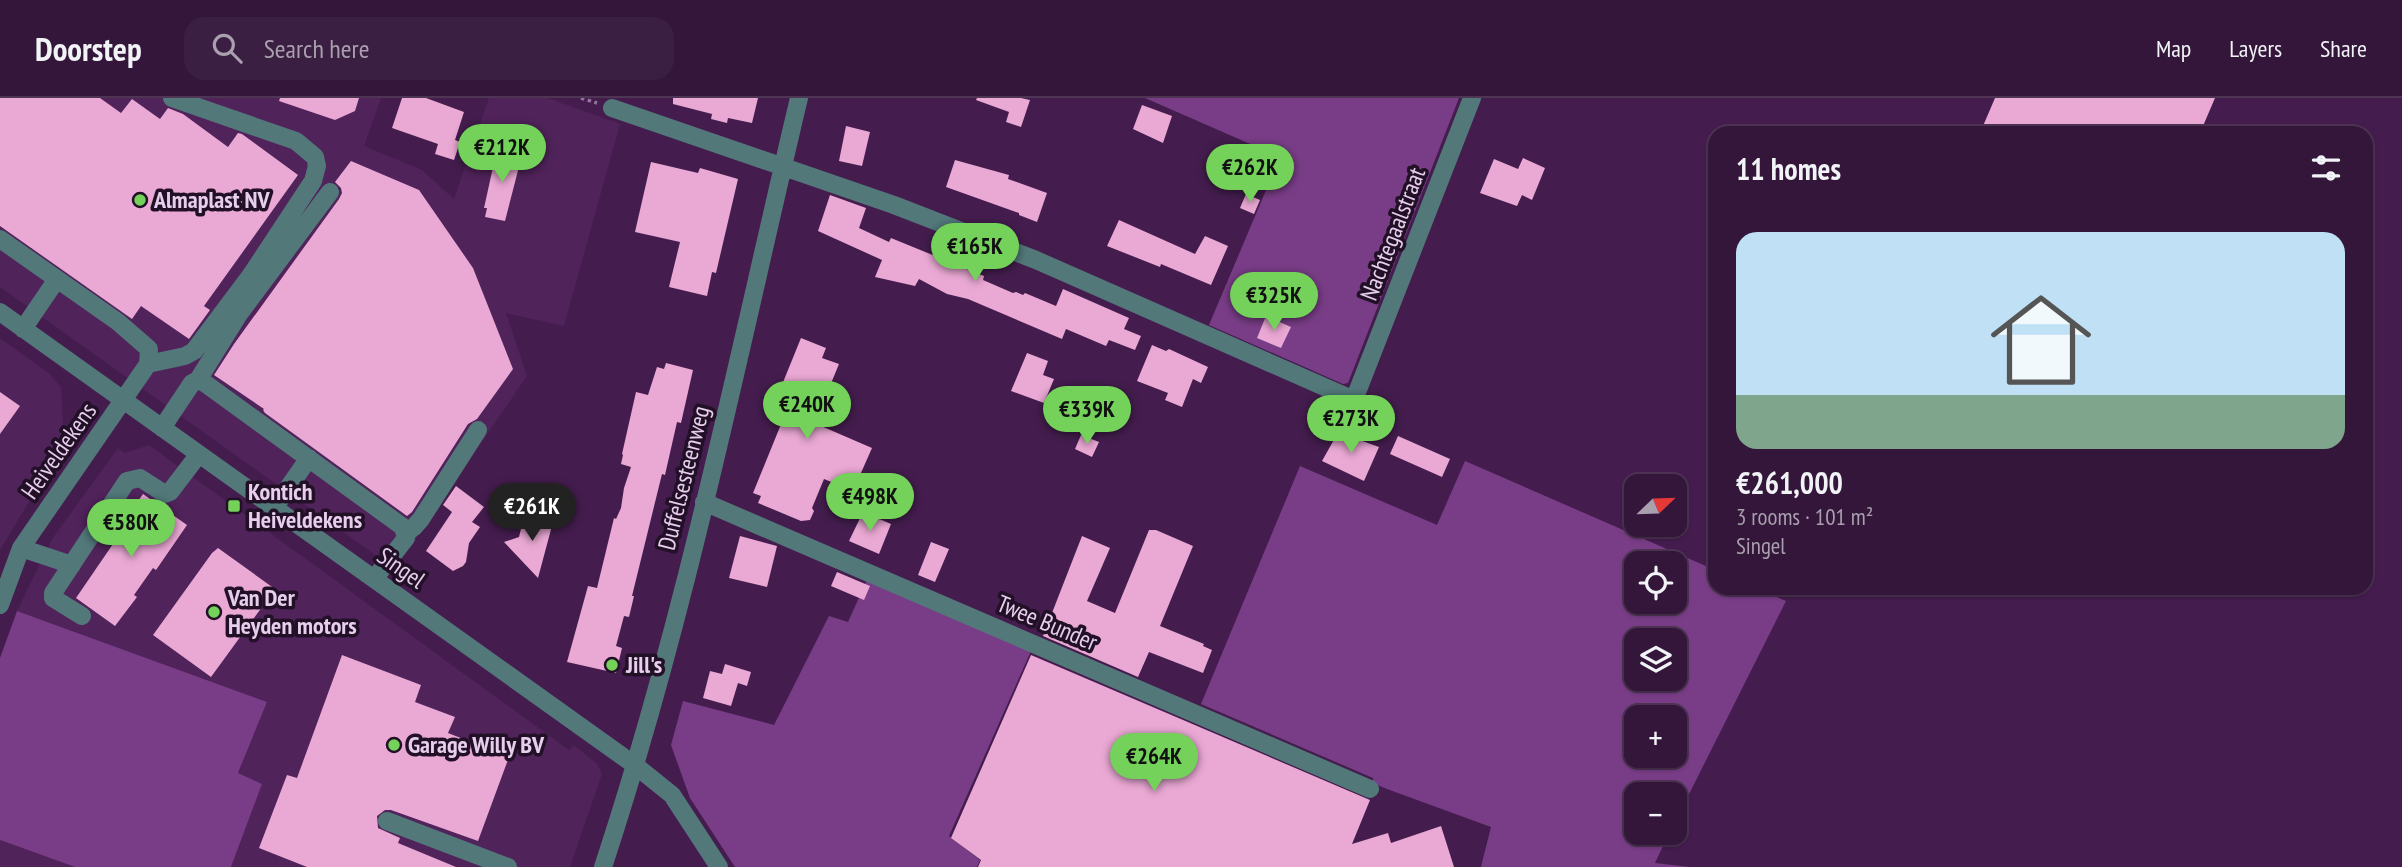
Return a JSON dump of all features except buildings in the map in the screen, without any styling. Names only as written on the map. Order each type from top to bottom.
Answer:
[{"type":"street","points":[[0,239],[118,322],[149,349],[148,364],[185,356],[194,351],[258,265],[313,181],[317,166],[315,157],[296,141],[172,98]]},
{"type":"street","name":"Duffelsesteenweg","points":[[603,867],[636,766],[704,502],[799,98]]},
{"type":"street","name":"Nachtegaalstraat","points":[[783,168],[894,205],[1036,260],[1354,400],[1472,98]]},
{"type":"street","points":[[612,108],[783,168]]},
{"type":"street","points":[[162,428],[192,383],[198,380],[239,314],[330,192]]},
{"type":"street","points":[[23,328],[57,279]]},
{"type":"street","name":"Singel","points":[[0,312],[636,766],[672,795],[719,867]]},
{"type":"street","name":"Heiveldekens","points":[[0,605],[21,548],[148,364]]},
{"type":"street","points":[[198,380],[403,527],[406,538],[374,579]]},
{"type":"street","points":[[406,533],[421,519],[478,430]]},
{"type":"street","points":[[82,616],[53,598],[53,593],[127,481],[140,478],[165,494],[170,492],[199,454]]},
{"type":"street","points":[[274,508],[309,458]]},
{"type":"street","name":"Twee Bunder","points":[[704,502],[1370,789]]},
{"type":"street","points":[[21,548],[72,565]]},
{"type":"street","points":[[387,821],[508,867]]},
{"type":"shaded area","points":[[0,98],[381,98],[364,146],[422,170],[454,199],[489,98],[548,98],[620,124],[564,326],[506,313],[527,376],[395,569],[0,287]]},
{"type":"shaded area","points":[[1145,98],[1459,98],[1348,383],[1343,384],[1209,325],[1280,157]]},
{"type":"shaded area","points":[[0,338],[51,375],[61,388],[64,440],[0,550]]},
{"type":"shaded area","points":[[149,445],[569,750],[574,745],[597,764],[602,774],[570,867],[231,867],[262,784],[238,774],[267,702],[17,611],[52,539],[118,448],[125,453]]},
{"type":"shaded area","points":[[1465,461],[1624,530],[1624,537],[1639,537],[1671,551],[1624,551],[1624,614],[1687,614],[1687,558],[1708,567],[1708,595],[1772,595],[1786,601],[1687,798],[1687,782],[1624,782],[1624,845],[1663,845],[1655,863],[1690,867],[1481,867],[1491,827],[1387,789],[1373,783],[1373,778],[1201,704],[1300,466],[1437,525]]},
{"type":"shaded area","points":[[867,580],[1031,651],[949,836],[980,860],[977,867],[735,867],[690,798],[671,745],[683,701],[774,725],[829,616],[848,622]]},
{"type":"shaded area","points":[[17,611],[267,702],[238,773],[262,784],[231,867],[75,867],[0,840],[0,658]]},
{"type":"shaded area","points":[[0,840],[75,867],[0,867]]},
{"type":"place","name":"Almaplast NV","points":[[140,200]]},
{"type":"place","name":"Kontich Heiveldekens","points":[[234,506]]},
{"type":"place","name":"Van Der Heyden motors","points":[[214,612]]},
{"type":"place","name":"Jill's","points":[[612,665]]},
{"type":"place","name":"Garage Willy BV","points":[[394,745]]}]
